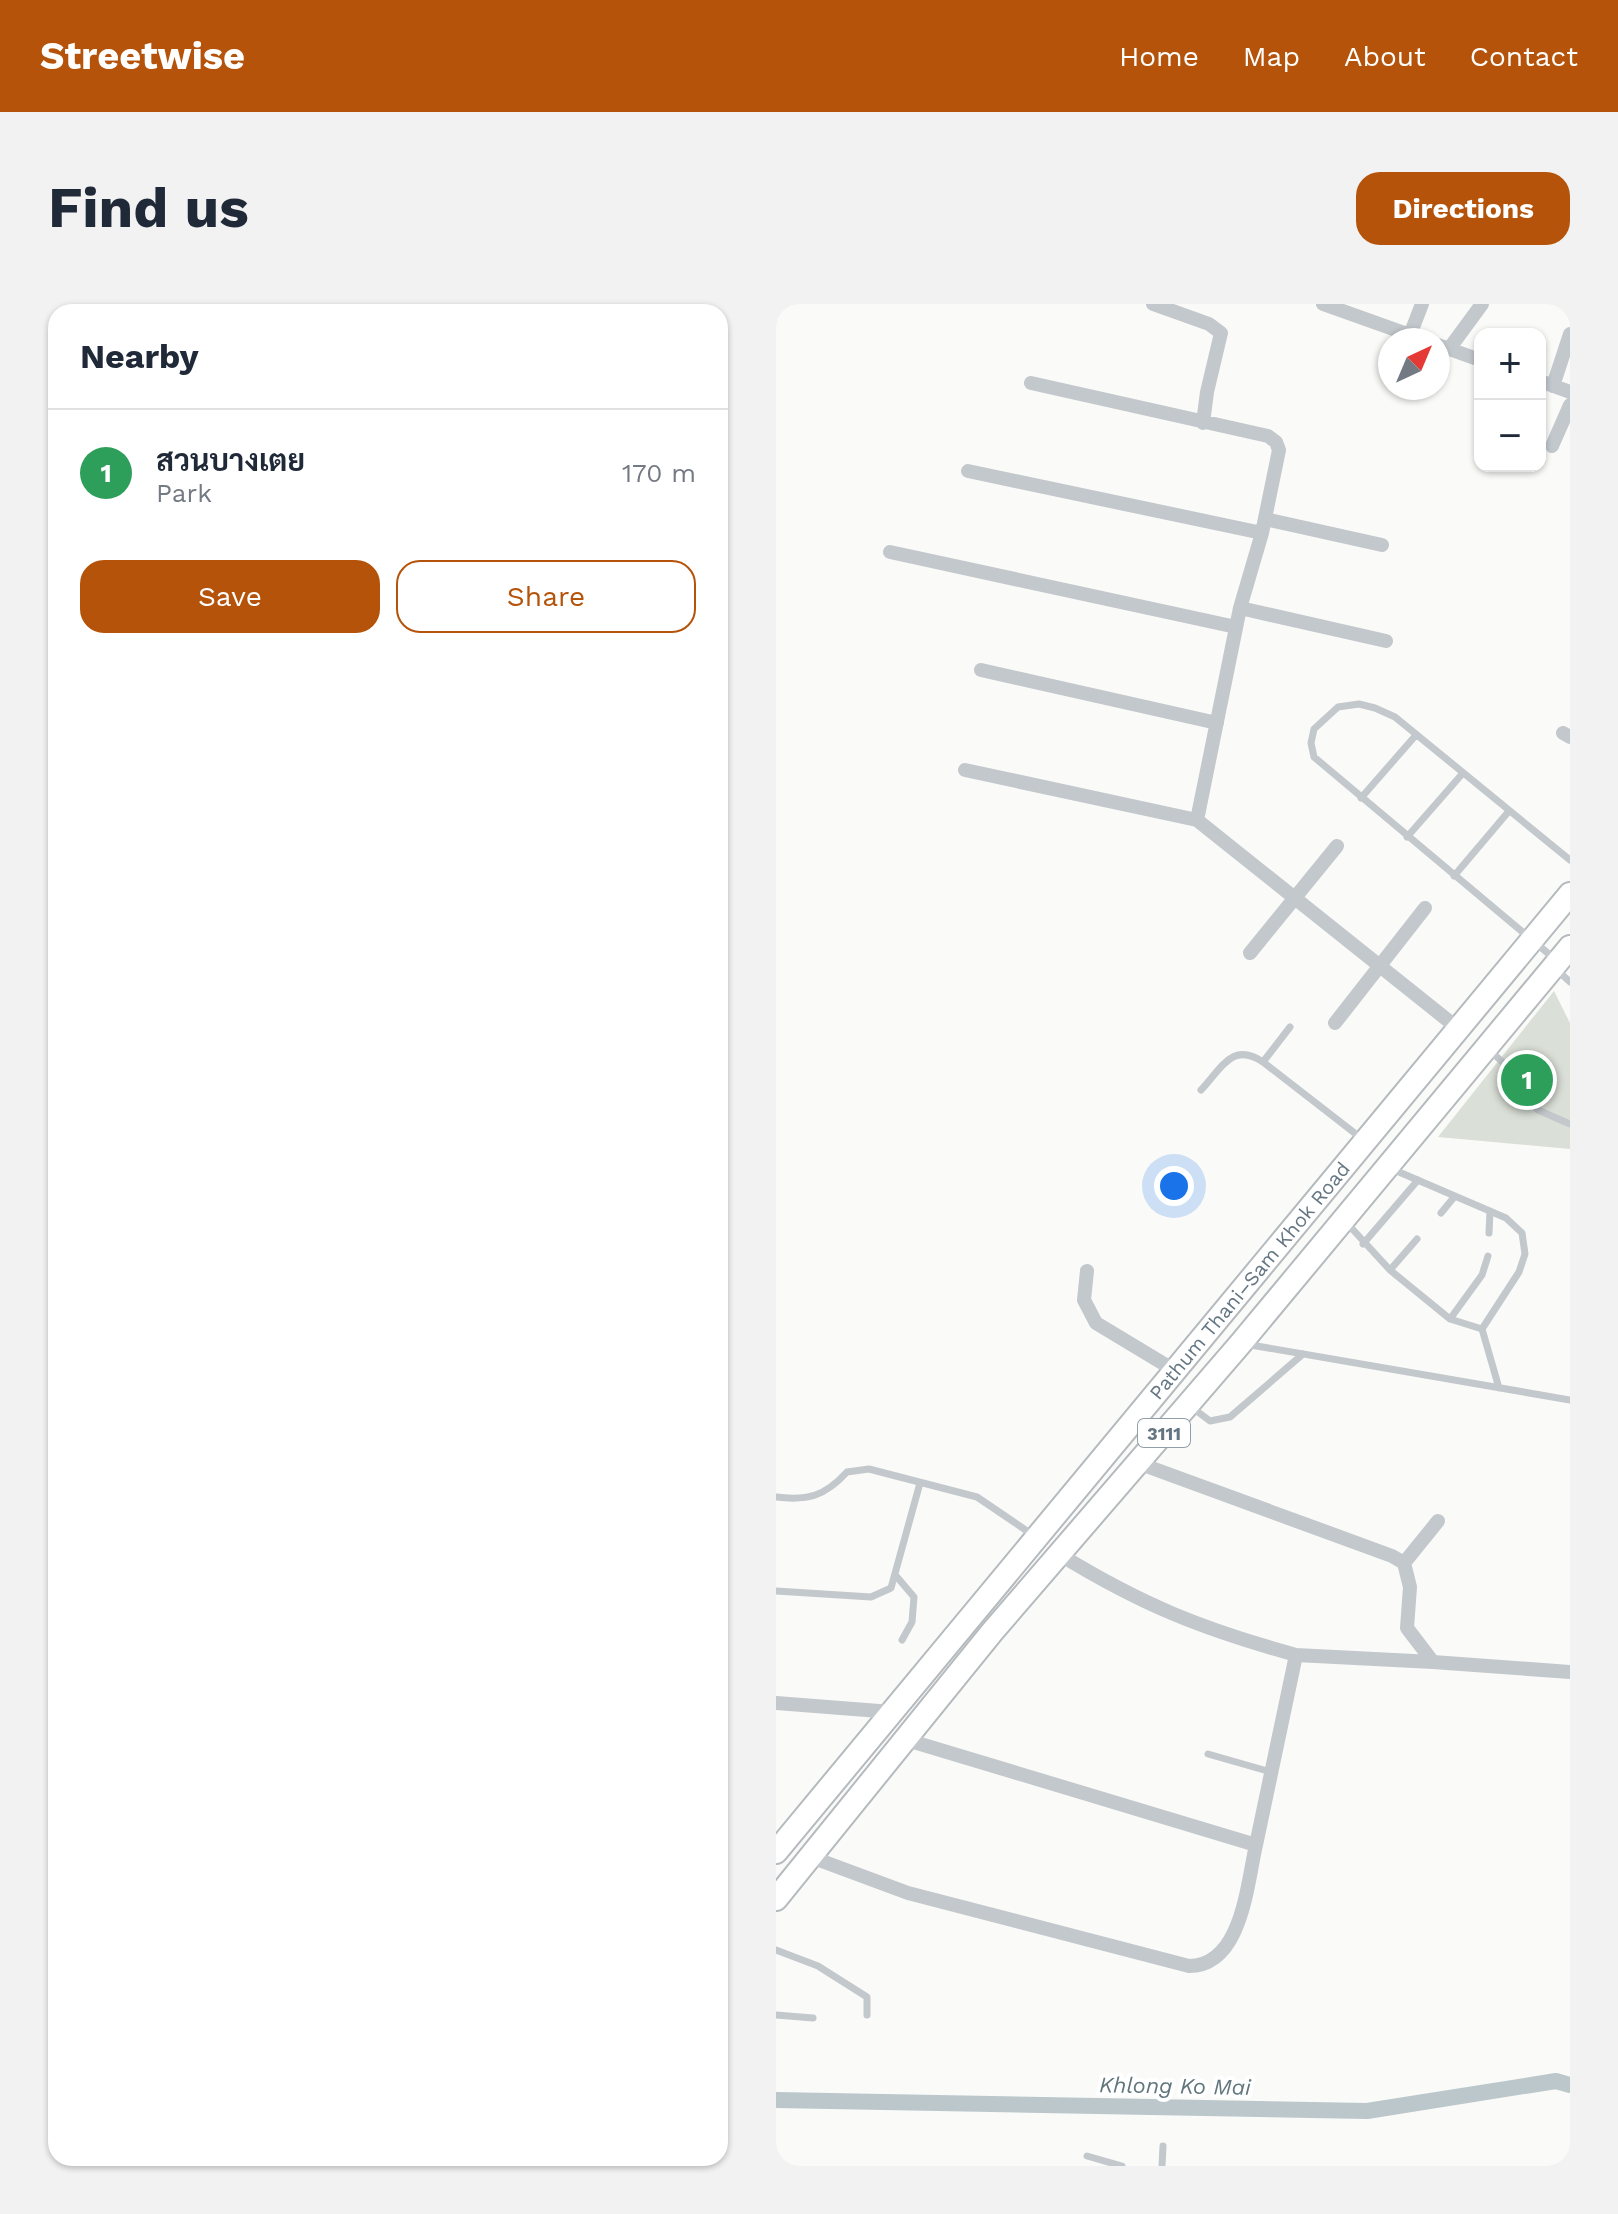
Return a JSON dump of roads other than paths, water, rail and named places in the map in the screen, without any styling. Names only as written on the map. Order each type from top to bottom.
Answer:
[{"type":"main road","name":"Pathum Thani–Sam Khok Road","points":[[776,1852],[1570,894]]},
{"type":"main road","name":"Pathum Thani–Sam Khok Road","points":[[776,1899],[992,1632],[1241,1343],[1486,1047],[1563,964]]},
{"type":"street","points":[[1153,304],[1209,324],[1221,333],[1203,423]]},
{"type":"street","points":[[1418,328],[1422,304]]},
{"type":"street","points":[[1450,339],[1482,304]]},
{"type":"street","points":[[1327,305],[1392,328]]},
{"type":"street","points":[[1570,334],[1547,384],[1570,392]]},
{"type":"street","points":[[1450,349],[1474,358]]},
{"type":"street","points":[[1031,383],[1268,436],[1276,442],[1279,450],[1263,526],[1240,608],[1197,820]]},
{"type":"street","points":[[1552,446],[1570,405]]},
{"type":"street","points":[[968,471],[1382,545]]},
{"type":"street","points":[[890,552],[1236,627]]},
{"type":"street","points":[[1240,608],[1386,641]]},
{"type":"street","points":[[981,670],[1217,723]]},
{"type":"street","points":[[965,770],[1197,820],[1460,1030]]},
{"type":"street","points":[[1250,953],[1337,846]]},
{"type":"street","points":[[1335,1023],[1425,908]]},
{"type":"street","points":[[1087,1271],[1084,1300],[1096,1323],[1174,1370]]},
{"type":"street","points":[[1138,1463],[1404,1563],[1410,1587],[1407,1628],[1433,1662]]},
{"type":"street","points":[[1404,1563],[1438,1521]]},
{"type":"street","points":[[1059,1554],[1122,1593],[1162,1612],[1220,1634],[1296,1655],[1570,1672]]},
{"type":"street","points":[[811,1857],[908,1893],[1189,1966],[1204,1966],[1217,1959],[1229,1943],[1256,1845],[1296,1655]]},
{"type":"street","points":[[776,1703],[892,1712]]},
{"type":"street","points":[[907,1740],[1256,1845]]},
{"type":"lane","points":[[1563,964],[1314,757],[1311,743],[1314,729],[1338,707],[1359,704],[1395,717],[1570,860]]},
{"type":"lane","points":[[1361,798],[1416,735]]},
{"type":"lane","points":[[1407,837],[1463,773]]},
{"type":"lane","points":[[1454,876],[1509,811]]},
{"type":"lane","points":[[1263,1062],[1290,1027]]},
{"type":"lane","points":[[1486,1047],[1508,1067],[1519,1090],[1538,1110],[1570,1124]]},
{"type":"lane","points":[[1201,1090],[1234,1054],[1245,1053],[1263,1062],[1366,1142]]},
{"type":"lane","points":[[1387,1167],[1506,1218],[1522,1233],[1525,1254],[1519,1272],[1482,1329],[1499,1388]]},
{"type":"lane","points":[[1363,1244],[1418,1180]]},
{"type":"lane","points":[[1441,1213],[1455,1196]]},
{"type":"lane","points":[[1489,1233],[1490,1211]]},
{"type":"lane","points":[[1343,1219],[1390,1270],[1450,1319],[1482,1329]]},
{"type":"lane","points":[[1390,1270],[1417,1239]]},
{"type":"lane","points":[[1450,1319],[1482,1275],[1488,1256]]},
{"type":"lane","points":[[1241,1343],[1570,1400]]},
{"type":"lane","points":[[1188,1405],[1210,1421],[1230,1417],[1303,1354]]},
{"type":"lane","points":[[776,1497],[811,1499],[834,1486],[847,1472],[857,1470],[977,1497],[1035,1536]]},
{"type":"lane","points":[[776,1591],[871,1597],[891,1588],[897,1577],[920,1483]]},
{"type":"lane","points":[[897,1577],[914,1597],[912,1622],[902,1640]]},
{"type":"lane","points":[[1208,1754],[1271,1772]]},
{"type":"lane","points":[[776,1950],[818,1966],[867,1997],[867,2015]]},
{"type":"lane","points":[[776,2015],[813,2018]]},
{"type":"lane","points":[[1162,2166],[1163,2146]]},
{"type":"lane","points":[[1087,2156],[1122,2166]]},
{"type":"waterway","name":"Khlong Ko Mai","points":[[776,2100],[1367,2111],[1556,2081],[1570,2085]]},
{"type":"place","name":"สวนบางเตย","points":[[1527,1080]]}]
